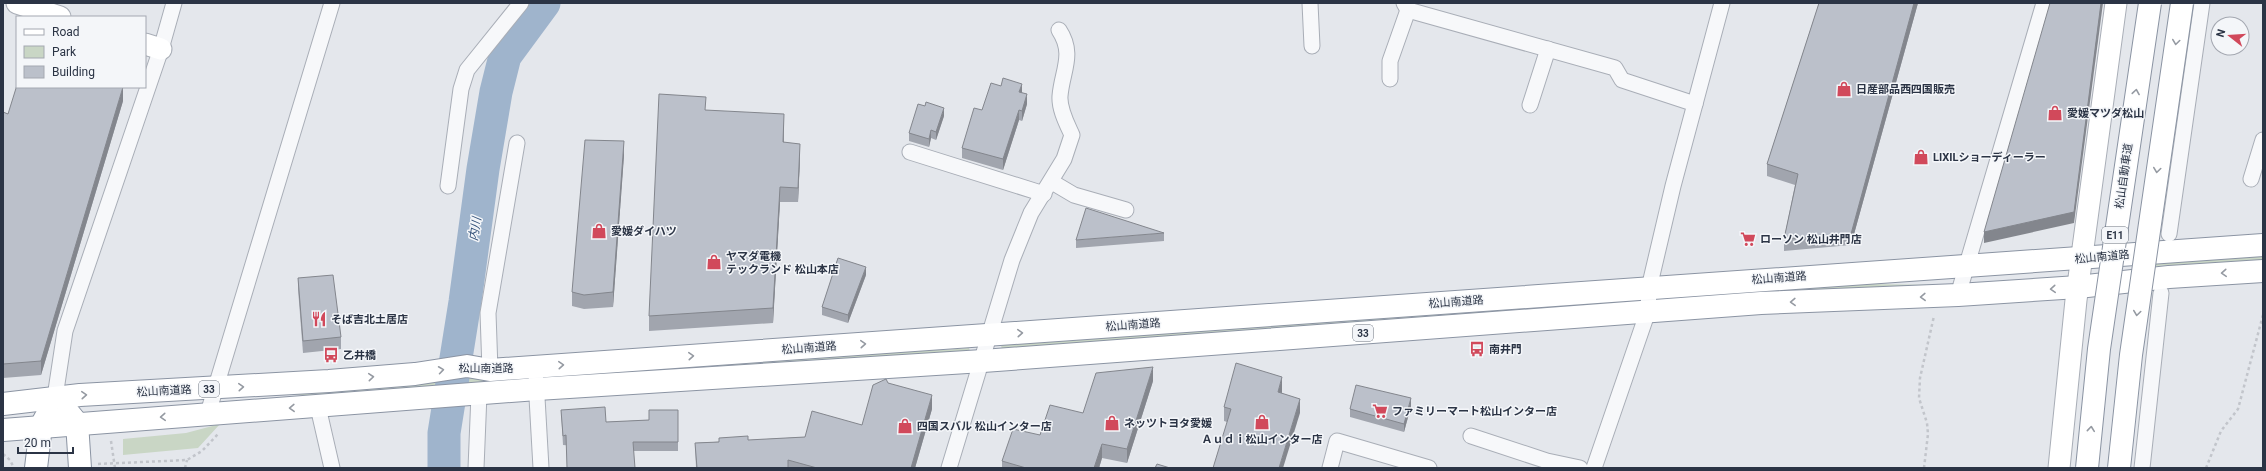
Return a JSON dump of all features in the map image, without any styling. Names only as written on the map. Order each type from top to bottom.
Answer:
[{"type":"highway","name":"松山自動車道","points":[[2087,468],[2099,349],[2150,3]]},
{"type":"highway","points":[[2119,468],[2131,355],[2182,3]]},
{"type":"highway","name":"松山南道路","points":[[3,404],[55,397],[217,388],[415,374],[467,366],[490,370],[535,367],[1966,265],[2082,259],[2263,244]]},
{"type":"highway","name":"松山南道路","points":[[3,430],[77,423],[208,413],[318,407],[537,389],[983,361],[1761,303],[1958,295],[2078,287],[2169,277],[2263,271]]},
{"type":"highway","points":[[36,468],[42,426],[55,397],[77,423],[80,467]]},
{"type":"street","points":[[17,3],[57,16]]},
{"type":"street","points":[[146,70],[153,47],[174,3]]},
{"type":"street","points":[[208,413],[217,388],[332,3]]},
{"type":"street","points":[[448,186],[461,89],[467,70],[521,3]]},
{"type":"street","points":[[1310,3],[1312,46]]},
{"type":"street","points":[[1594,468],[1648,311],[1649,288],[1722,3]]},
{"type":"street","points":[[1958,295],[2044,3]]},
{"type":"street","points":[[2059,468],[2078,287],[2116,3]]},
{"type":"street","points":[[2169,234],[2202,3]]},
{"type":"street","points":[[1390,79],[1390,61],[1406,7],[1615,68],[1622,80],[1695,104]]},
{"type":"street","points":[[949,468],[983,361],[989,335],[1012,260],[1031,214],[1048,188],[1064,159],[1072,135],[1064,116],[1059,98],[1068,53],[1065,38],[1059,30]]},
{"type":"street","points":[[1530,105],[1548,49]]},
{"type":"street","points":[[55,397],[65,331],[140,88]]},
{"type":"street","points":[[2252,179],[2263,140]]},
{"type":"street","points":[[490,370],[488,313],[517,143]]},
{"type":"street","points":[[910,152],[1126,210]]},
{"type":"street","points":[[2142,468],[2161,293]]},
{"type":"street","points":[[535,367],[541,468]]},
{"type":"street","points":[[471,394],[476,468]]},
{"type":"street","points":[[318,407],[332,468]]},
{"type":"street","points":[[1471,436],[1547,460],[1580,468]]},
{"type":"street","points":[[1330,468],[1338,441],[1422,467]]},
{"type":"path","points":[[1924,468],[1928,434],[1927,423],[1919,398],[1920,378],[1934,323],[1934,310]]},
{"type":"path","points":[[2206,468],[2221,431],[2238,409],[2263,315]]},
{"type":"path","points":[[3,454],[10,460],[14,468]]},
{"type":"path","points":[[185,468],[187,460]]},
{"type":"green space","points":[[2263,255],[2263,260],[2156,266],[2128,266],[2128,264]]},
{"type":"green space","points":[[1860,284],[1950,285],[1689,296]]},
{"type":"green space","points":[[1625,300],[1627,304],[1003,349],[1001,347],[1003,343]]},
{"type":"green space","points":[[931,348],[944,350],[969,348],[970,351],[722,368],[720,366],[722,362]]},
{"type":"green space","points":[[477,377],[487,381],[516,381],[308,396],[279,392]]},
{"type":"green space","points":[[220,424],[198,448],[123,455],[123,439],[186,433]]},
{"type":"building","name":"日産部品西四国販売","points":[[1819,3],[1914,3],[1851,234],[1784,239],[1798,174],[1767,164]]},
{"type":"building","name":"愛媛マツダ松山","points":[[2050,3],[2101,3],[2074,212],[1984,232]]},
{"type":"building","points":[[1003,78],[1022,84],[1019,92],[1027,94],[1022,111],[1019,110],[1003,159],[962,148],[974,108],[982,110],[991,83],[1001,86]]},
{"type":"building","points":[[16,88],[123,88],[41,361],[3,364],[3,112],[8,114]]},
{"type":"building","name":"ヤマダ電機 テックランド 松山本店","points":[[659,94],[706,97],[705,110],[784,114],[783,142],[800,144],[798,188],[780,187],[773,308],[649,316]]},
{"type":"building","points":[[926,102],[944,108],[936,132],[931,130],[929,139],[909,133],[918,104],[925,106]]},
{"type":"building","name":"愛媛ダイハツ","points":[[585,140],[624,141],[613,292],[584,295],[572,292]]},
{"type":"building","points":[[1086,208],[1164,233],[1076,240]]},
{"type":"building","points":[[838,258],[866,267],[848,315],[822,307]]},
{"type":"building","name":"そば吉北土居店","points":[[333,275],[341,337],[303,341],[298,278]]},
{"type":"building","name":"Ａｕｄｉ松山インター店","points":[[1236,363],[1282,377],[1278,392],[1300,399],[1279,468],[1213,468],[1231,409],[1224,407]]},
{"type":"building","name":"ネッツトヨタ愛媛","points":[[1153,367],[1127,449],[1102,444],[1094,468],[1026,468],[1002,461],[1013,429],[1040,435],[1050,405],[1083,413],[1096,373]]},
{"type":"building","points":[[886,379],[888,383],[932,395],[911,468],[817,468],[788,460],[788,468],[697,468],[695,443],[719,442],[719,438],[748,436],[748,440],[805,437],[812,411],[862,425],[873,385]]},
{"type":"building","name":"ファミリーマート松山インター店","points":[[1356,385],[1411,398],[1404,424],[1350,409]]},
{"type":"building","points":[[605,407],[606,422],[649,420],[649,410],[678,410],[678,442],[633,442],[635,468],[567,468],[566,435],[563,436],[561,410]]},
{"type":"building","points":[[1157,464],[1170,468],[1155,468]]},
{"type":"waterway","name":"内川","points":[[444,468],[444,433],[465,302],[483,169],[496,92],[505,56],[544,3]]},
{"type":"place","name":"日産部品西四国販売","points":[[1844,89]]},
{"type":"place","name":"愛媛マツダ松山","points":[[2055,113]]},
{"type":"place","name":"LIXILショーディーラー","points":[[1921,157]]},
{"type":"place","name":"愛媛ダイハツ","points":[[599,231]]},
{"type":"place","name":"ローソン 松山井門店","points":[[1748,239]]},
{"type":"place","name":"ヤマダ電機 テックランド 松山本店","points":[[714,262]]},
{"type":"place","name":"そば吉北土居店","points":[[319,319]]},
{"type":"place","name":"南井門","points":[[1477,349]]},
{"type":"place","name":"乙井橋","points":[[331,355]]},
{"type":"place","name":"ファミリーマート松山インター店","points":[[1380,411]]},
{"type":"place","name":"Ａｕｄｉ松山インター店","points":[[1262,422]]},
{"type":"place","name":"ネッツトヨタ愛媛","points":[[1112,423]]},
{"type":"place","name":"四国スバル 松山インター店","points":[[905,426]]}]
